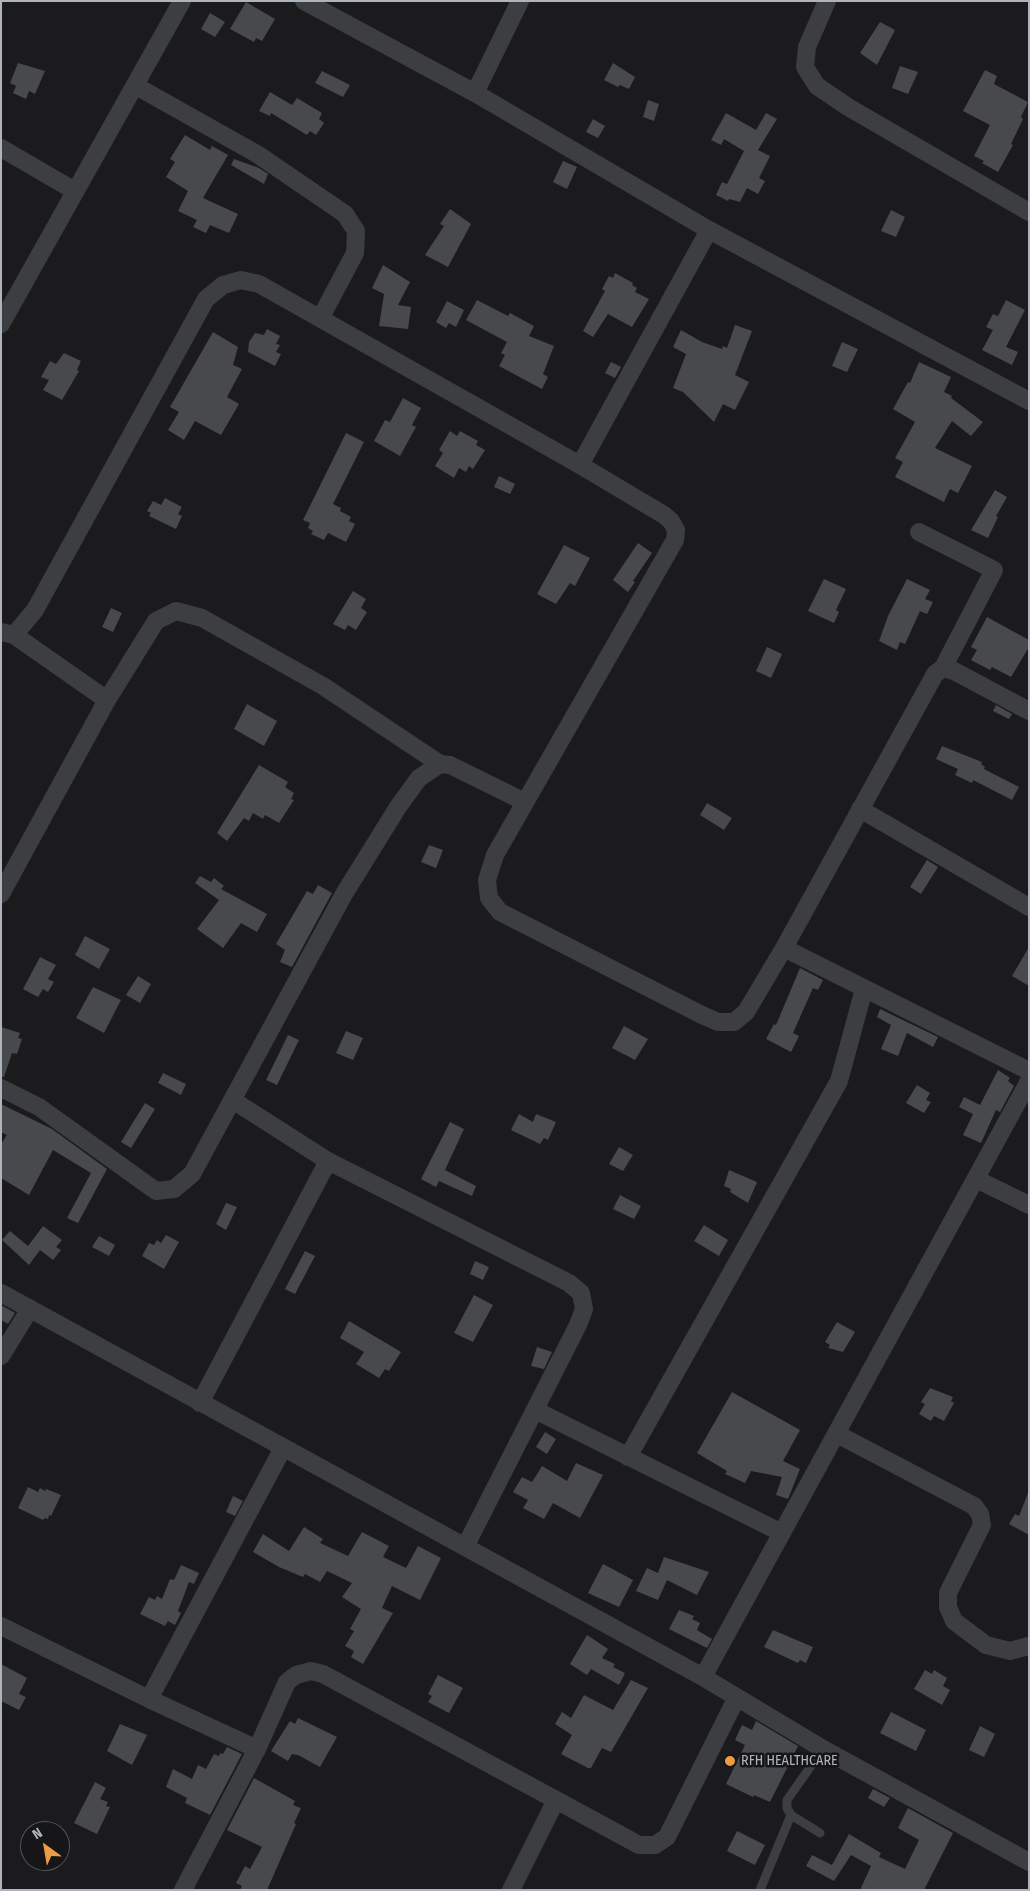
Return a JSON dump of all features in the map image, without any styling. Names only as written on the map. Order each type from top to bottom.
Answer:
[{"type":"street","points":[[1,324],[182,1]]},
{"type":"street","points":[[304,1],[475,93],[709,230],[1029,401]]},
{"type":"street","points":[[475,93],[520,1]]},
{"type":"street","points":[[826,1],[807,47],[805,67],[817,86],[848,107],[1029,212]]},
{"type":"street","points":[[136,86],[257,154],[345,214],[356,231],[355,253],[320,317]]},
{"type":"street","points":[[1,148],[75,191]]},
{"type":"street","points":[[580,465],[709,230]]},
{"type":"street","points":[[107,700],[8,633],[35,610],[206,299],[223,285],[241,280],[259,284],[580,465],[672,521],[676,530],[675,540],[495,855],[487,880],[489,898],[500,912],[718,1022],[734,1022],[746,1012],[784,948],[935,674],[943,668],[994,570],[919,532]]},
{"type":"street","points":[[1,894],[107,700],[156,621],[176,611],[202,618],[323,686],[440,764],[450,765],[525,802]]},
{"type":"street","points":[[943,668],[954,671],[1029,711]]},
{"type":"street","points":[[1,1088],[39,1107],[156,1191],[174,1189],[192,1174],[234,1100],[344,894],[398,807],[419,778],[440,764]]},
{"type":"street","points":[[860,809],[1029,907]]},
{"type":"street","points":[[784,948],[1029,1072]]},
{"type":"street","points":[[628,1457],[839,1081],[864,989]]},
{"type":"street","points":[[703,1678],[1029,1082]]},
{"type":"street","points":[[234,1100],[328,1161],[569,1283],[581,1293],[584,1309],[578,1325],[465,1547]]},
{"type":"street","points":[[200,1402],[328,1161]]},
{"type":"street","points":[[976,1179],[1029,1205]]},
{"type":"street","points":[[1,1293],[703,1678],[736,1699],[1029,1862]]},
{"type":"street","points":[[1,1356],[30,1309]]},
{"type":"street","points":[[534,1410],[782,1533]]},
{"type":"street","points":[[837,1434],[974,1506],[980,1514],[982,1525],[948,1593],[948,1607],[954,1621],[986,1645],[1010,1651],[1029,1646]]},
{"type":"street","points":[[149,1699],[283,1448]]},
{"type":"street","points":[[1,1626],[149,1699],[257,1749]]},
{"type":"street","points":[[183,1890],[257,1749],[287,1682],[296,1675],[311,1671],[323,1674],[639,1846],[655,1845],[667,1837],[736,1699]]},
{"type":"street","points":[[511,1890],[556,1800]]},
{"type":"lane","points":[[820,1833],[791,1815],[787,1808],[787,1800],[823,1748]]},
{"type":"lane","points":[[760,1890],[791,1815]]},
{"type":"building","points":[[246,2],[275,19],[262,41],[256,38],[254,42],[230,29]]},
{"type":"building","points":[[210,13],[225,22],[215,37],[201,29]]},
{"type":"building","points":[[880,22],[895,30],[877,65],[860,53]]},
{"type":"building","points":[[18,63],[45,71],[35,94],[29,91],[26,99],[13,93],[16,86],[10,83]]},
{"type":"building","points":[[613,63],[635,77],[629,89],[620,85],[618,87],[604,80]]},
{"type":"building","points":[[900,66],[918,72],[908,94],[892,88]]},
{"type":"building","points":[[985,70],[997,76],[994,84],[1028,102],[1021,117],[1023,119],[1011,144],[1013,145],[998,172],[974,156],[990,125],[963,111]]},
{"type":"building","points":[[322,71],[350,85],[343,97],[315,83]]},
{"type":"building","points":[[270,92],[292,105],[297,98],[322,113],[319,119],[324,123],[316,135],[310,131],[307,135],[271,113],[270,116],[259,111]]},
{"type":"building","points":[[648,100],[659,104],[654,121],[643,117]]},
{"type":"building","points":[[726,113],[756,130],[766,113],[777,119],[758,150],[770,156],[759,178],[765,181],[758,194],[747,188],[740,202],[729,199],[728,201],[716,195],[722,182],[727,184],[744,151],[724,139],[721,145],[711,140]]},
{"type":"building","points":[[593,119],[605,126],[598,138],[586,132]]},
{"type":"building","points":[[185,135],[210,150],[212,146],[228,155],[203,198],[238,214],[229,233],[210,225],[206,233],[193,227],[197,220],[178,211],[188,191],[166,177],[175,162],[170,159]]},
{"type":"building","points":[[234,159],[259,168],[268,174],[264,184],[231,165]]},
{"type":"building","points":[[563,161],[577,167],[567,189],[553,182]]},
{"type":"building","points":[[450,209],[471,224],[448,267],[425,255],[444,226],[440,224]]},
{"type":"building","points":[[891,210],[905,217],[896,237],[881,231]]},
{"type":"building","points":[[383,265],[410,282],[398,305],[411,307],[408,329],[379,326],[384,294],[372,288]]},
{"type":"building","points":[[615,273],[633,283],[632,285],[637,288],[635,292],[649,299],[632,327],[608,314],[593,337],[583,331],[605,291],[602,289],[609,276],[613,278]]},
{"type":"building","points":[[477,300],[508,316],[510,313],[534,326],[529,336],[554,346],[543,374],[548,377],[542,389],[499,366],[505,355],[501,353],[507,342],[466,320]]},
{"type":"building","points":[[1006,300],[1025,310],[1006,347],[1018,352],[1012,365],[982,350],[993,330],[986,327],[993,314],[998,316]]},
{"type":"building","points":[[447,301],[464,310],[456,327],[449,323],[446,328],[436,322]]},
{"type":"building","points":[[735,325],[752,331],[735,375],[749,382],[735,410],[723,404],[714,422],[683,392],[673,388],[686,354],[673,347],[681,330],[702,342],[722,349],[723,346],[727,348]]},
{"type":"building","points":[[267,329],[280,336],[276,344],[280,345],[276,352],[281,354],[275,366],[248,352],[249,342],[255,333],[264,335]]},
{"type":"building","points":[[213,332],[238,347],[233,365],[242,369],[227,397],[239,404],[221,435],[195,421],[184,440],[168,430],[179,412],[170,407]]},
{"type":"building","points":[[842,342],[858,349],[847,372],[832,366]]},
{"type":"building","points":[[64,353],[81,361],[77,370],[79,371],[62,400],[43,390],[49,380],[41,377],[50,361],[56,364]]},
{"type":"building","points":[[611,362],[621,367],[615,378],[605,373]]},
{"type":"building","points":[[919,362],[951,377],[944,392],[952,396],[951,398],[983,422],[971,436],[952,421],[935,448],[972,466],[958,493],[950,489],[944,502],[895,477],[903,462],[895,458],[915,422],[893,409],[908,382],[910,383]]},
{"type":"building","points":[[403,398],[421,408],[412,425],[416,427],[400,456],[374,441],[385,420],[390,422]]},
{"type":"building","points":[[450,431],[457,436],[460,431],[478,441],[476,445],[485,450],[473,469],[469,466],[466,472],[459,468],[454,478],[435,466],[443,453],[439,450]]},
{"type":"building","points":[[346,433],[364,442],[333,504],[341,508],[340,511],[351,517],[349,521],[355,524],[346,542],[328,533],[324,540],[311,534],[313,531],[308,528],[310,523],[303,520]]},
{"type":"building","points":[[499,476],[515,484],[510,494],[494,487]]},
{"type":"building","points":[[995,490],[1007,497],[996,516],[998,517],[988,538],[971,530]]},
{"type":"building","points":[[165,498],[182,507],[178,514],[182,516],[176,529],[149,516],[151,513],[147,511],[153,501],[161,505]]},
{"type":"building","points":[[638,543],[652,553],[633,581],[635,582],[628,592],[613,580]]},
{"type":"building","points":[[564,545],[590,558],[575,586],[570,583],[556,604],[537,594]]},
{"type":"building","points":[[824,579],[846,589],[836,610],[839,612],[834,623],[808,611]]},
{"type":"building","points":[[907,579],[930,590],[925,599],[933,602],[927,614],[920,611],[905,644],[900,642],[897,650],[879,641],[888,616]]},
{"type":"building","points":[[353,591],[366,599],[361,608],[367,612],[356,630],[348,625],[345,630],[333,624]]},
{"type":"building","points":[[111,608],[122,613],[113,632],[102,627]]},
{"type":"building","points":[[987,617],[1029,640],[1029,647],[1011,677],[992,667],[990,670],[971,660],[977,650],[971,647]]},
{"type":"building","points":[[767,647],[782,654],[771,678],[756,671]]},
{"type":"building","points":[[247,704],[277,721],[264,746],[234,729]]},
{"type":"building","points":[[996,705],[1012,714],[1009,719],[993,711]]},
{"type":"building","points":[[942,746],[982,762],[981,764],[985,767],[984,769],[1019,787],[1012,800],[973,780],[972,783],[955,775],[958,769],[936,759]]},
{"type":"building","points":[[259,765],[288,782],[285,787],[294,793],[291,799],[294,800],[279,823],[265,815],[263,819],[253,813],[249,821],[244,818],[227,841],[217,833]]},
{"type":"building","points":[[707,803],[732,818],[724,830],[700,815]]},
{"type":"building","points":[[429,845],[443,850],[436,868],[421,862]]},
{"type":"building","points":[[927,860],[938,867],[921,894],[910,887]]},
{"type":"building","points":[[200,876],[211,882],[214,878],[224,886],[221,889],[267,914],[257,932],[241,923],[223,948],[197,929],[219,900],[195,883]]},
{"type":"building","points":[[318,885],[332,893],[292,967],[280,962],[285,950],[276,944],[307,891],[313,894]]},
{"type":"building","points":[[85,936],[110,949],[99,969],[75,955]]},
{"type":"building","points":[[1029,947],[1029,986],[1012,976]]},
{"type":"building","points":[[40,957],[56,965],[48,979],[54,982],[48,992],[43,989],[38,997],[23,989]]},
{"type":"building","points":[[800,968],[823,980],[818,990],[813,988],[793,1033],[799,1036],[791,1052],[766,1039],[774,1024],[776,1025]]},
{"type":"building","points":[[138,976],[151,984],[140,1003],[126,995]]},
{"type":"building","points":[[93,987],[121,1000],[104,1033],[76,1018]]},
{"type":"building","points":[[880,1009],[938,1037],[933,1047],[907,1033],[898,1056],[881,1049],[891,1025],[877,1017]]},
{"type":"building","points":[[624,1026],[648,1039],[635,1060],[612,1048]]},
{"type":"building","points":[[1,1027],[20,1033],[18,1038],[22,1039],[17,1054],[12,1053],[4,1077],[1,1077]]},
{"type":"building","points":[[346,1031],[363,1038],[353,1060],[336,1053]]},
{"type":"building","points":[[288,1035],[299,1040],[277,1085],[266,1080]]},
{"type":"building","points":[[998,1070],[1010,1078],[1008,1081],[1014,1086],[1000,1112],[996,1110],[981,1143],[963,1135],[973,1114],[959,1107],[964,1097],[980,1105]]},
{"type":"building","points":[[163,1073],[186,1084],[181,1095],[158,1083]]},
{"type":"building","points":[[917,1085],[930,1093],[926,1100],[931,1102],[924,1113],[906,1103]]},
{"type":"building","points":[[145,1103],[155,1109],[131,1148],[121,1142]]},
{"type":"building","points":[[1,1104],[52,1129],[107,1169],[78,1223],[67,1218],[91,1173],[53,1150],[29,1195],[1,1178],[1,1144],[7,1135],[1,1132]]},
{"type":"building","points":[[519,1114],[533,1122],[536,1114],[556,1122],[548,1140],[544,1138],[540,1144],[511,1130]]},
{"type":"building","points":[[450,1122],[464,1129],[445,1170],[476,1186],[472,1196],[439,1181],[436,1187],[421,1179]]},
{"type":"building","points":[[619,1147],[633,1155],[623,1171],[609,1164]]},
{"type":"building","points":[[729,1170],[757,1182],[748,1203],[730,1192],[731,1189],[724,1186]]},
{"type":"building","points":[[620,1195],[641,1206],[634,1219],[613,1209]]},
{"type":"building","points":[[226,1203],[237,1207],[226,1230],[216,1224]]},
{"type":"building","points":[[704,1225],[728,1240],[719,1256],[694,1241]]},
{"type":"building","points":[[43,1226],[62,1240],[56,1247],[61,1250],[53,1260],[40,1250],[29,1265],[2,1240],[10,1231],[28,1246]]},
{"type":"building","points":[[166,1235],[179,1242],[164,1269],[142,1256],[149,1243],[154,1245],[157,1240],[161,1243]]},
{"type":"building","points":[[99,1236],[115,1245],[109,1256],[92,1247]]},
{"type":"building","points":[[305,1251],[315,1256],[295,1294],[285,1289]]},
{"type":"building","points":[[475,1261],[489,1267],[483,1280],[470,1274]]},
{"type":"building","points":[[474,1295],[493,1305],[473,1342],[454,1333]]},
{"type":"building","points":[[1,1305],[15,1313],[8,1324],[1,1320]]},
{"type":"building","points":[[349,1321],[401,1352],[389,1371],[385,1369],[379,1378],[356,1364],[364,1352],[340,1338]]},
{"type":"building","points":[[837,1322],[855,1332],[843,1352],[828,1348],[830,1345],[825,1342]]},
{"type":"building","points":[[537,1347],[552,1352],[544,1369],[531,1366]]},
{"type":"building","points":[[930,1388],[953,1397],[951,1401],[954,1403],[944,1421],[934,1416],[931,1421],[919,1414],[925,1404],[921,1402]]},
{"type":"building","points":[[732,1392],[800,1430],[783,1461],[800,1469],[788,1499],[776,1495],[782,1477],[751,1471],[745,1483],[725,1474],[727,1471],[697,1453]]},
{"type":"building","points":[[545,1432],[556,1439],[547,1454],[536,1447]]},
{"type":"building","points":[[576,1463],[603,1475],[580,1518],[553,1503],[544,1519],[523,1508],[528,1500],[513,1492],[522,1477],[532,1482],[542,1466],[567,1481]]},
{"type":"building","points":[[28,1487],[38,1492],[40,1488],[61,1495],[48,1519],[45,1518],[43,1520],[18,1508]]},
{"type":"building","points":[[1028,1493],[1029,1535],[1009,1524],[1015,1514],[1019,1516]]},
{"type":"building","points":[[233,1496],[243,1501],[235,1516],[226,1512]]},
{"type":"building","points":[[304,1527],[323,1539],[320,1543],[348,1556],[362,1532],[389,1546],[383,1557],[406,1568],[418,1546],[441,1558],[420,1600],[392,1586],[382,1608],[393,1613],[363,1664],[351,1657],[354,1651],[345,1646],[354,1631],[350,1629],[361,1609],[342,1597],[352,1583],[327,1571],[320,1582],[305,1574],[303,1577],[279,1567],[253,1552],[263,1534],[289,1551]]},
{"type":"building","points":[[664,1557],[709,1572],[697,1595],[667,1580],[658,1600],[636,1591],[647,1568],[658,1573]]},
{"type":"building","points":[[603,1564],[633,1580],[619,1607],[588,1593]]},
{"type":"building","points":[[181,1565],[199,1573],[194,1584],[189,1582],[178,1611],[181,1613],[175,1625],[168,1621],[165,1626],[140,1614],[149,1597],[155,1600],[157,1596],[162,1599],[170,1579],[174,1580]]},
{"type":"building","points":[[679,1610],[694,1616],[692,1619],[700,1623],[697,1630],[712,1639],[707,1648],[669,1629]]},
{"type":"building","points":[[773,1630],[813,1647],[806,1663],[800,1660],[798,1663],[764,1647]]},
{"type":"building","points":[[587,1635],[608,1649],[602,1658],[615,1664],[613,1667],[625,1673],[619,1685],[591,1669],[587,1675],[570,1664]]},
{"type":"building","points":[[1,1664],[27,1678],[19,1694],[26,1697],[19,1710],[1,1701]]},
{"type":"building","points":[[925,1670],[932,1674],[934,1670],[947,1678],[943,1686],[950,1690],[942,1705],[914,1689]]},
{"type":"building","points":[[438,1675],[463,1688],[449,1713],[428,1702],[432,1696],[428,1694]]},
{"type":"building","points":[[631,1680],[648,1688],[611,1752],[602,1748],[591,1768],[561,1754],[572,1735],[555,1724],[562,1712],[571,1718],[584,1695],[613,1710]]},
{"type":"building","points":[[891,1712],[926,1730],[916,1751],[880,1733]]},
{"type":"building","points":[[298,1718],[337,1737],[320,1767],[298,1755],[292,1754],[288,1761],[271,1751],[290,1721],[295,1724]]},
{"type":"building","points":[[756,1721],[798,1746],[770,1802],[754,1795],[753,1797],[726,1784],[745,1745],[735,1740],[742,1725],[752,1730]]},
{"type":"building","points":[[120,1724],[147,1735],[132,1765],[107,1751]]},
{"type":"building","points":[[980,1726],[995,1734],[984,1757],[969,1750]]},
{"type":"building","points":[[227,1747],[242,1754],[210,1815],[185,1803],[187,1798],[166,1787],[173,1769],[192,1779],[198,1765],[206,1769],[214,1754],[219,1756],[220,1753],[223,1754]]},
{"type":"building","points":[[254,1778],[295,1801],[293,1805],[301,1808],[294,1823],[296,1824],[267,1890],[240,1890],[242,1886],[236,1883],[245,1866],[250,1869],[262,1847],[227,1830]]},
{"type":"building","points":[[95,1782],[106,1788],[100,1799],[108,1802],[106,1806],[110,1807],[97,1834],[74,1823]]},
{"type":"building","points":[[873,1789],[890,1798],[884,1807],[868,1798]]},
{"type":"building","points":[[908,1808],[953,1833],[924,1890],[860,1890],[871,1866],[851,1855],[834,1881],[806,1866],[812,1855],[832,1865],[849,1834],[881,1853],[879,1857],[905,1869],[919,1840],[898,1828]]},
{"type":"building","points":[[737,1831],[765,1845],[755,1865],[727,1851]]},
{"type":"place","name":"RFH HEALTHCARE","points":[[730,1761]]}]
